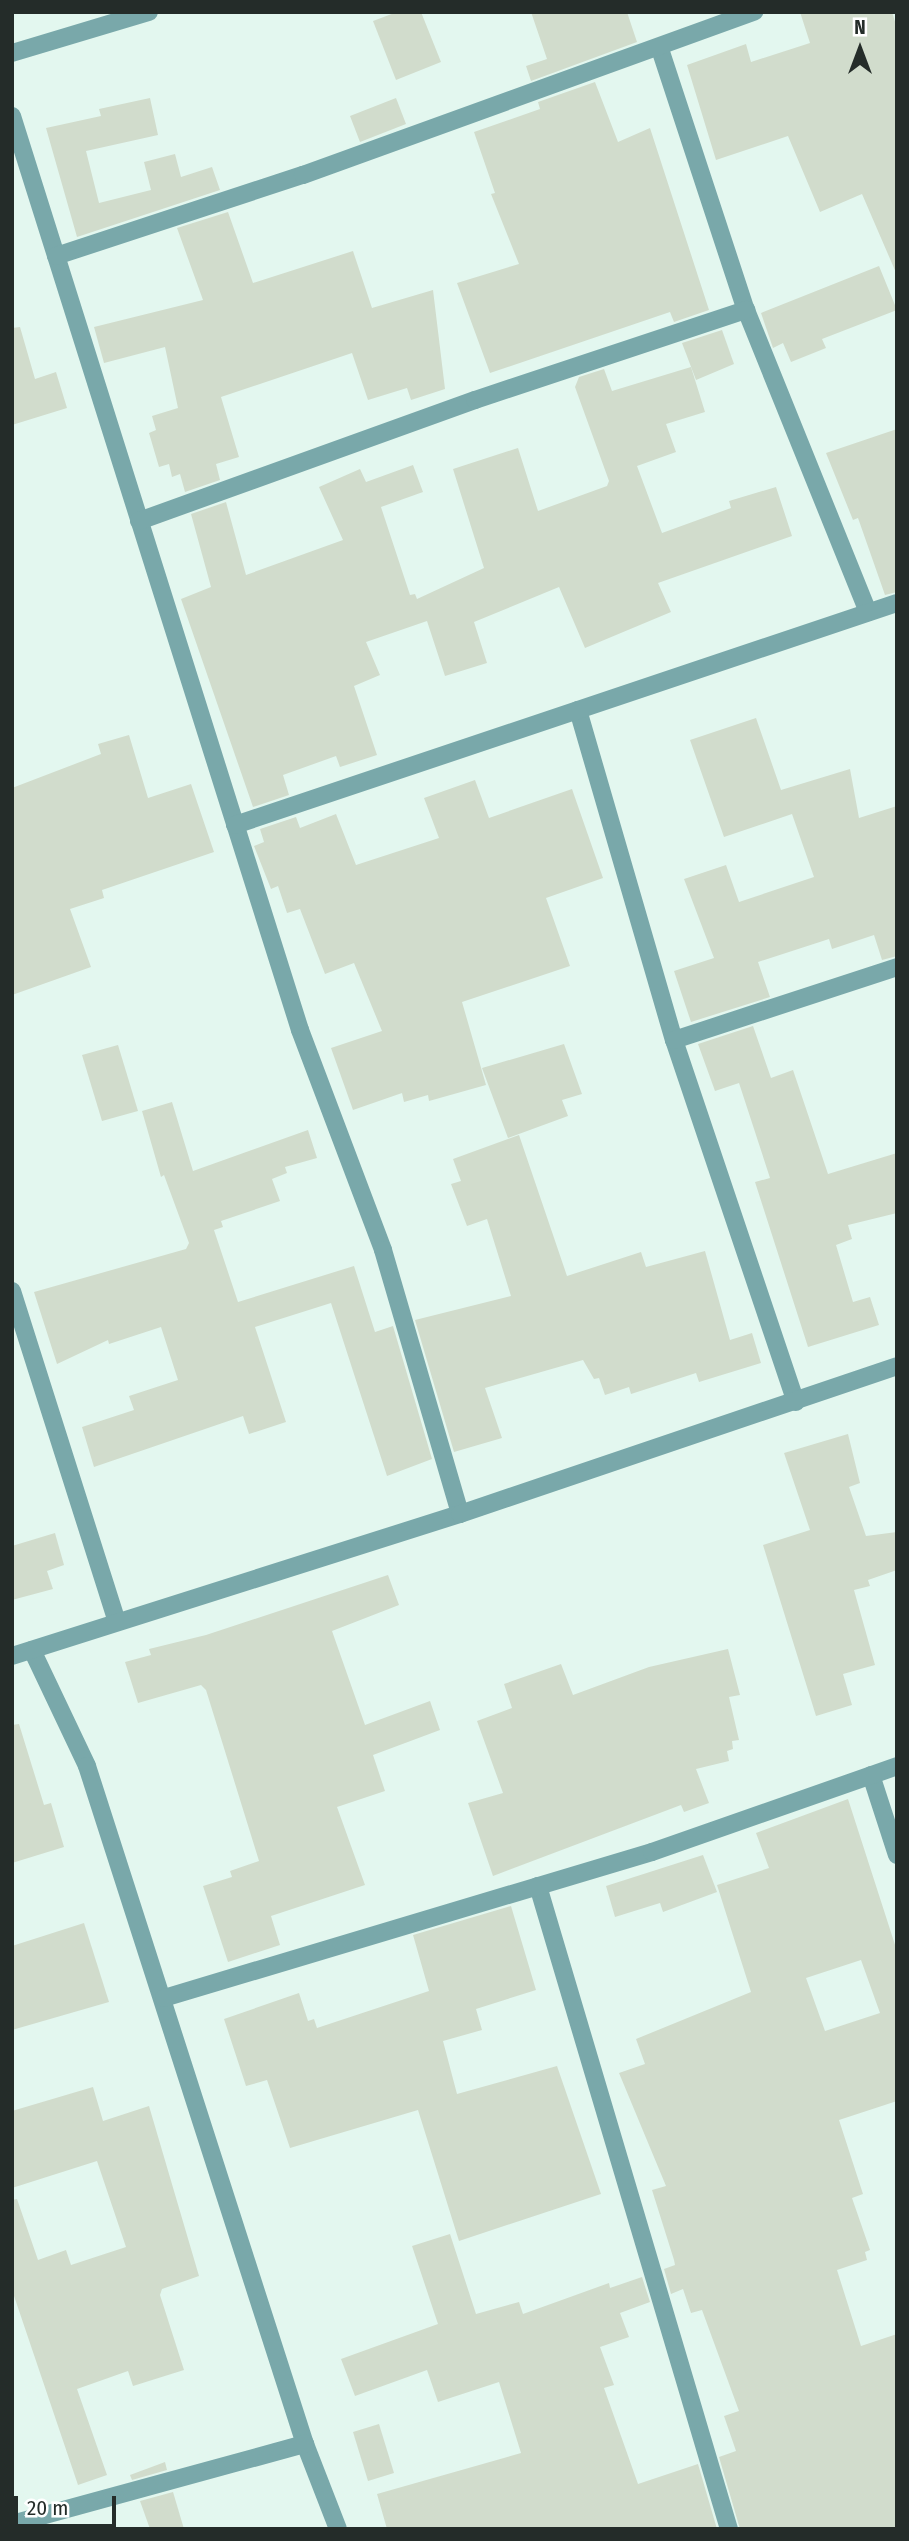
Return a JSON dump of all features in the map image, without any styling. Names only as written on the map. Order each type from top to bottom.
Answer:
[{"type":"street","points":[[12,53],[149,12]]},
{"type":"street","points":[[56,256],[660,49],[754,12]]},
{"type":"street","points":[[660,49],[746,310],[868,612]]},
{"type":"street","points":[[12,116],[300,1030],[383,1250],[460,1514]]},
{"type":"street","points":[[139,521],[475,400],[746,310]]},
{"type":"street","points":[[236,825],[897,603]]},
{"type":"street","points":[[578,710],[674,1040],[796,1402]]},
{"type":"street","points":[[674,1040],[897,967]]},
{"type":"street","points":[[12,1291],[117,1622]]},
{"type":"street","points":[[12,1657],[460,1514],[897,1366]]},
{"type":"street","points":[[32,1650],[87,1766],[164,1998],[305,2444],[338,2529]]},
{"type":"street","points":[[164,1998],[537,1886],[897,1766]]},
{"type":"street","points":[[871,1775],[897,1855]]},
{"type":"street","points":[[537,1886],[729,2529]]},
{"type":"street","points":[[12,2525],[305,2444]]},
{"type":"building","points":[[397,12],[421,12],[441,62],[396,80],[373,21]]},
{"type":"building","points":[[531,12],[627,12],[637,42],[531,81],[526,66],[547,59]]},
{"type":"building","points":[[800,12],[892,12],[897,28],[897,275],[862,194],[820,212],[788,136],[716,160],[687,65],[746,44],[751,62],[810,43]]},
{"type":"building","points":[[595,82],[618,142],[650,128],[709,310],[674,322],[670,312],[490,373],[457,283],[519,264],[491,194],[495,193],[474,132],[540,109],[538,102]]},
{"type":"building","points":[[150,98],[158,135],[86,151],[99,203],[151,190],[144,162],[175,154],[181,177],[212,167],[220,190],[77,237],[46,128],[101,116],[99,109]]},
{"type":"building","points":[[396,98],[406,124],[360,142],[350,116]]},
{"type":"building","points":[[228,212],[253,283],[353,251],[372,308],[433,290],[445,389],[411,400],[407,388],[368,400],[352,353],[221,397],[239,457],[216,464],[220,480],[185,492],[180,474],[172,477],[169,464],[159,467],[149,433],[156,430],[152,416],[178,408],[165,347],[104,363],[94,327],[203,300],[177,228]]},
{"type":"building","points":[[879,266],[897,310],[822,339],[826,348],[791,362],[783,343],[773,348],[761,313]]},
{"type":"building","points":[[20,327],[35,379],[56,372],[67,408],[12,425],[12,328]]},
{"type":"building","points":[[722,330],[734,364],[696,380],[682,343]]},
{"type":"building","points":[[691,367],[705,412],[666,424],[676,452],[637,466],[662,533],[731,508],[729,501],[776,487],[792,536],[658,583],[671,612],[585,648],[559,587],[474,622],[487,663],[445,676],[427,621],[366,642],[380,675],[354,686],[377,755],[340,767],[336,756],[283,775],[289,795],[253,807],[181,599],[211,587],[191,514],[226,502],[246,575],[343,540],[319,487],[360,469],[366,482],[413,465],[423,492],[381,507],[410,595],[415,594],[417,599],[484,568],[453,469],[518,448],[538,511],[607,486],[609,481],[575,387],[579,377],[604,369],[612,391]]},
{"type":"building","points":[[897,429],[897,592],[885,595],[858,518],[853,520],[826,453]]},
{"type":"building","points":[[756,718],[781,790],[850,769],[859,818],[897,806],[897,956],[882,960],[874,935],[832,949],[829,939],[758,962],[770,997],[691,1022],[674,971],[714,958],[684,879],[726,865],[739,902],[814,877],[792,814],[724,837],[690,740]]},
{"type":"building","points":[[129,735],[148,798],[191,784],[214,852],[102,890],[104,898],[70,909],[91,967],[12,995],[12,788],[101,754],[98,744]]},
{"type":"building","points":[[475,780],[489,818],[572,789],[603,878],[546,898],[570,966],[462,1002],[486,1085],[429,1101],[428,1095],[404,1102],[402,1093],[353,1110],[331,1048],[382,1031],[354,963],[325,974],[300,909],[287,913],[278,886],[271,889],[254,846],[264,842],[260,829],[296,817],[300,828],[336,814],[356,865],[439,838],[424,798]]},
{"type":"building","points":[[753,1026],[771,1078],[793,1070],[828,1174],[897,1153],[897,1213],[848,1225],[852,1239],[836,1245],[853,1302],[870,1297],[879,1325],[808,1347],[755,1182],[770,1178],[739,1083],[715,1091],[698,1044]]},
{"type":"building","points":[[564,1044],[582,1094],[562,1100],[568,1116],[508,1138],[482,1068]]},
{"type":"building","points":[[118,1045],[138,1111],[102,1121],[82,1055]]},
{"type":"building","points":[[172,1102],[193,1171],[308,1130],[317,1158],[285,1167],[287,1173],[272,1179],[280,1201],[221,1221],[223,1227],[214,1230],[238,1302],[354,1266],[375,1332],[393,1326],[432,1459],[387,1476],[331,1303],[255,1327],[286,1422],[249,1434],[243,1416],[94,1467],[82,1427],[134,1410],[129,1396],[178,1380],[161,1327],[109,1344],[108,1340],[57,1364],[34,1292],[186,1249],[189,1243],[164,1175],[161,1177],[142,1111]]},
{"type":"building","points":[[519,1135],[567,1276],[641,1252],[646,1267],[705,1251],[730,1340],[752,1333],[761,1363],[699,1382],[696,1373],[631,1394],[629,1387],[605,1395],[599,1378],[594,1379],[583,1360],[485,1388],[502,1438],[454,1452],[415,1320],[511,1296],[487,1219],[467,1226],[451,1184],[461,1181],[453,1159]]},
{"type":"building","points":[[848,1434],[860,1483],[849,1487],[866,1536],[897,1532],[897,1570],[868,1580],[870,1586],[854,1590],[875,1665],[843,1674],[852,1705],[816,1716],[763,1545],[810,1530],[784,1453]]},
{"type":"building","points":[[55,1533],[64,1565],[47,1571],[53,1589],[12,1600],[12,1546]]},
{"type":"building","points":[[388,1575],[399,1605],[332,1631],[365,1725],[430,1701],[440,1730],[373,1755],[385,1791],[337,1807],[365,1885],[271,1916],[280,1945],[228,1962],[203,1886],[232,1877],[230,1871],[259,1861],[206,1690],[201,1685],[138,1703],[125,1662],[151,1655],[149,1649],[206,1635]]},
{"type":"building","points":[[728,1649],[740,1695],[729,1697],[739,1740],[732,1741],[733,1749],[727,1751],[729,1761],[696,1769],[709,1803],[684,1812],[681,1805],[493,1876],[468,1803],[503,1793],[477,1721],[512,1708],[504,1684],[561,1664],[573,1695],[649,1667]]},
{"type":"building","points":[[19,1724],[44,1805],[51,1803],[64,1847],[12,1863],[12,1725]]},
{"type":"building","points":[[848,1799],[897,1951],[897,2101],[839,2120],[863,2194],[852,2198],[870,2250],[865,2252],[867,2260],[837,2270],[861,2346],[897,2334],[897,2529],[740,2529],[719,2457],[736,2451],[724,2416],[739,2411],[702,2310],[691,2313],[683,2289],[671,2294],[664,2269],[675,2265],[652,2190],[666,2186],[619,2073],[645,2064],[636,2039],[751,1992],[717,1885],[769,1868],[756,1833]],"holes":[[[861,1960],[880,2013],[825,2031],[806,1978]]]},
{"type":"building","points":[[703,1855],[717,1892],[663,1912],[660,1903],[615,1917],[606,1886]]},
{"type":"building","points":[[511,1906],[536,1990],[476,2009],[482,2030],[443,2041],[457,2094],[557,2066],[601,2194],[459,2241],[418,2110],[290,2148],[267,2080],[246,2086],[224,2019],[299,1993],[308,2021],[314,2019],[317,2028],[429,1991],[413,1935]]},
{"type":"building","points":[[84,1923],[109,2002],[12,2030],[12,1946]]},
{"type":"building","points":[[93,2087],[103,2121],[149,2106],[199,2276],[162,2289],[160,2295],[184,2370],[133,2386],[128,2371],[77,2389],[107,2475],[78,2485],[12,2290],[12,2200],[17,2199],[38,2260],[66,2250],[71,2265],[126,2247],[97,2161],[12,2188],[12,2111]]},
{"type":"building","points":[[450,2234],[476,2314],[519,2302],[523,2314],[609,2283],[610,2288],[642,2277],[650,2302],[620,2313],[629,2337],[600,2347],[614,2385],[604,2388],[638,2484],[698,2464],[717,2529],[387,2529],[377,2494],[521,2453],[499,2382],[438,2402],[427,2370],[355,2396],[341,2359],[438,2324],[412,2246]]},
{"type":"building","points":[[379,2424],[394,2473],[368,2481],[353,2432]]},
{"type":"building","points":[[165,2462],[167,2470],[132,2480],[130,2475]]},
{"type":"building","points":[[173,2492],[184,2529],[150,2529],[140,2501]]}]
